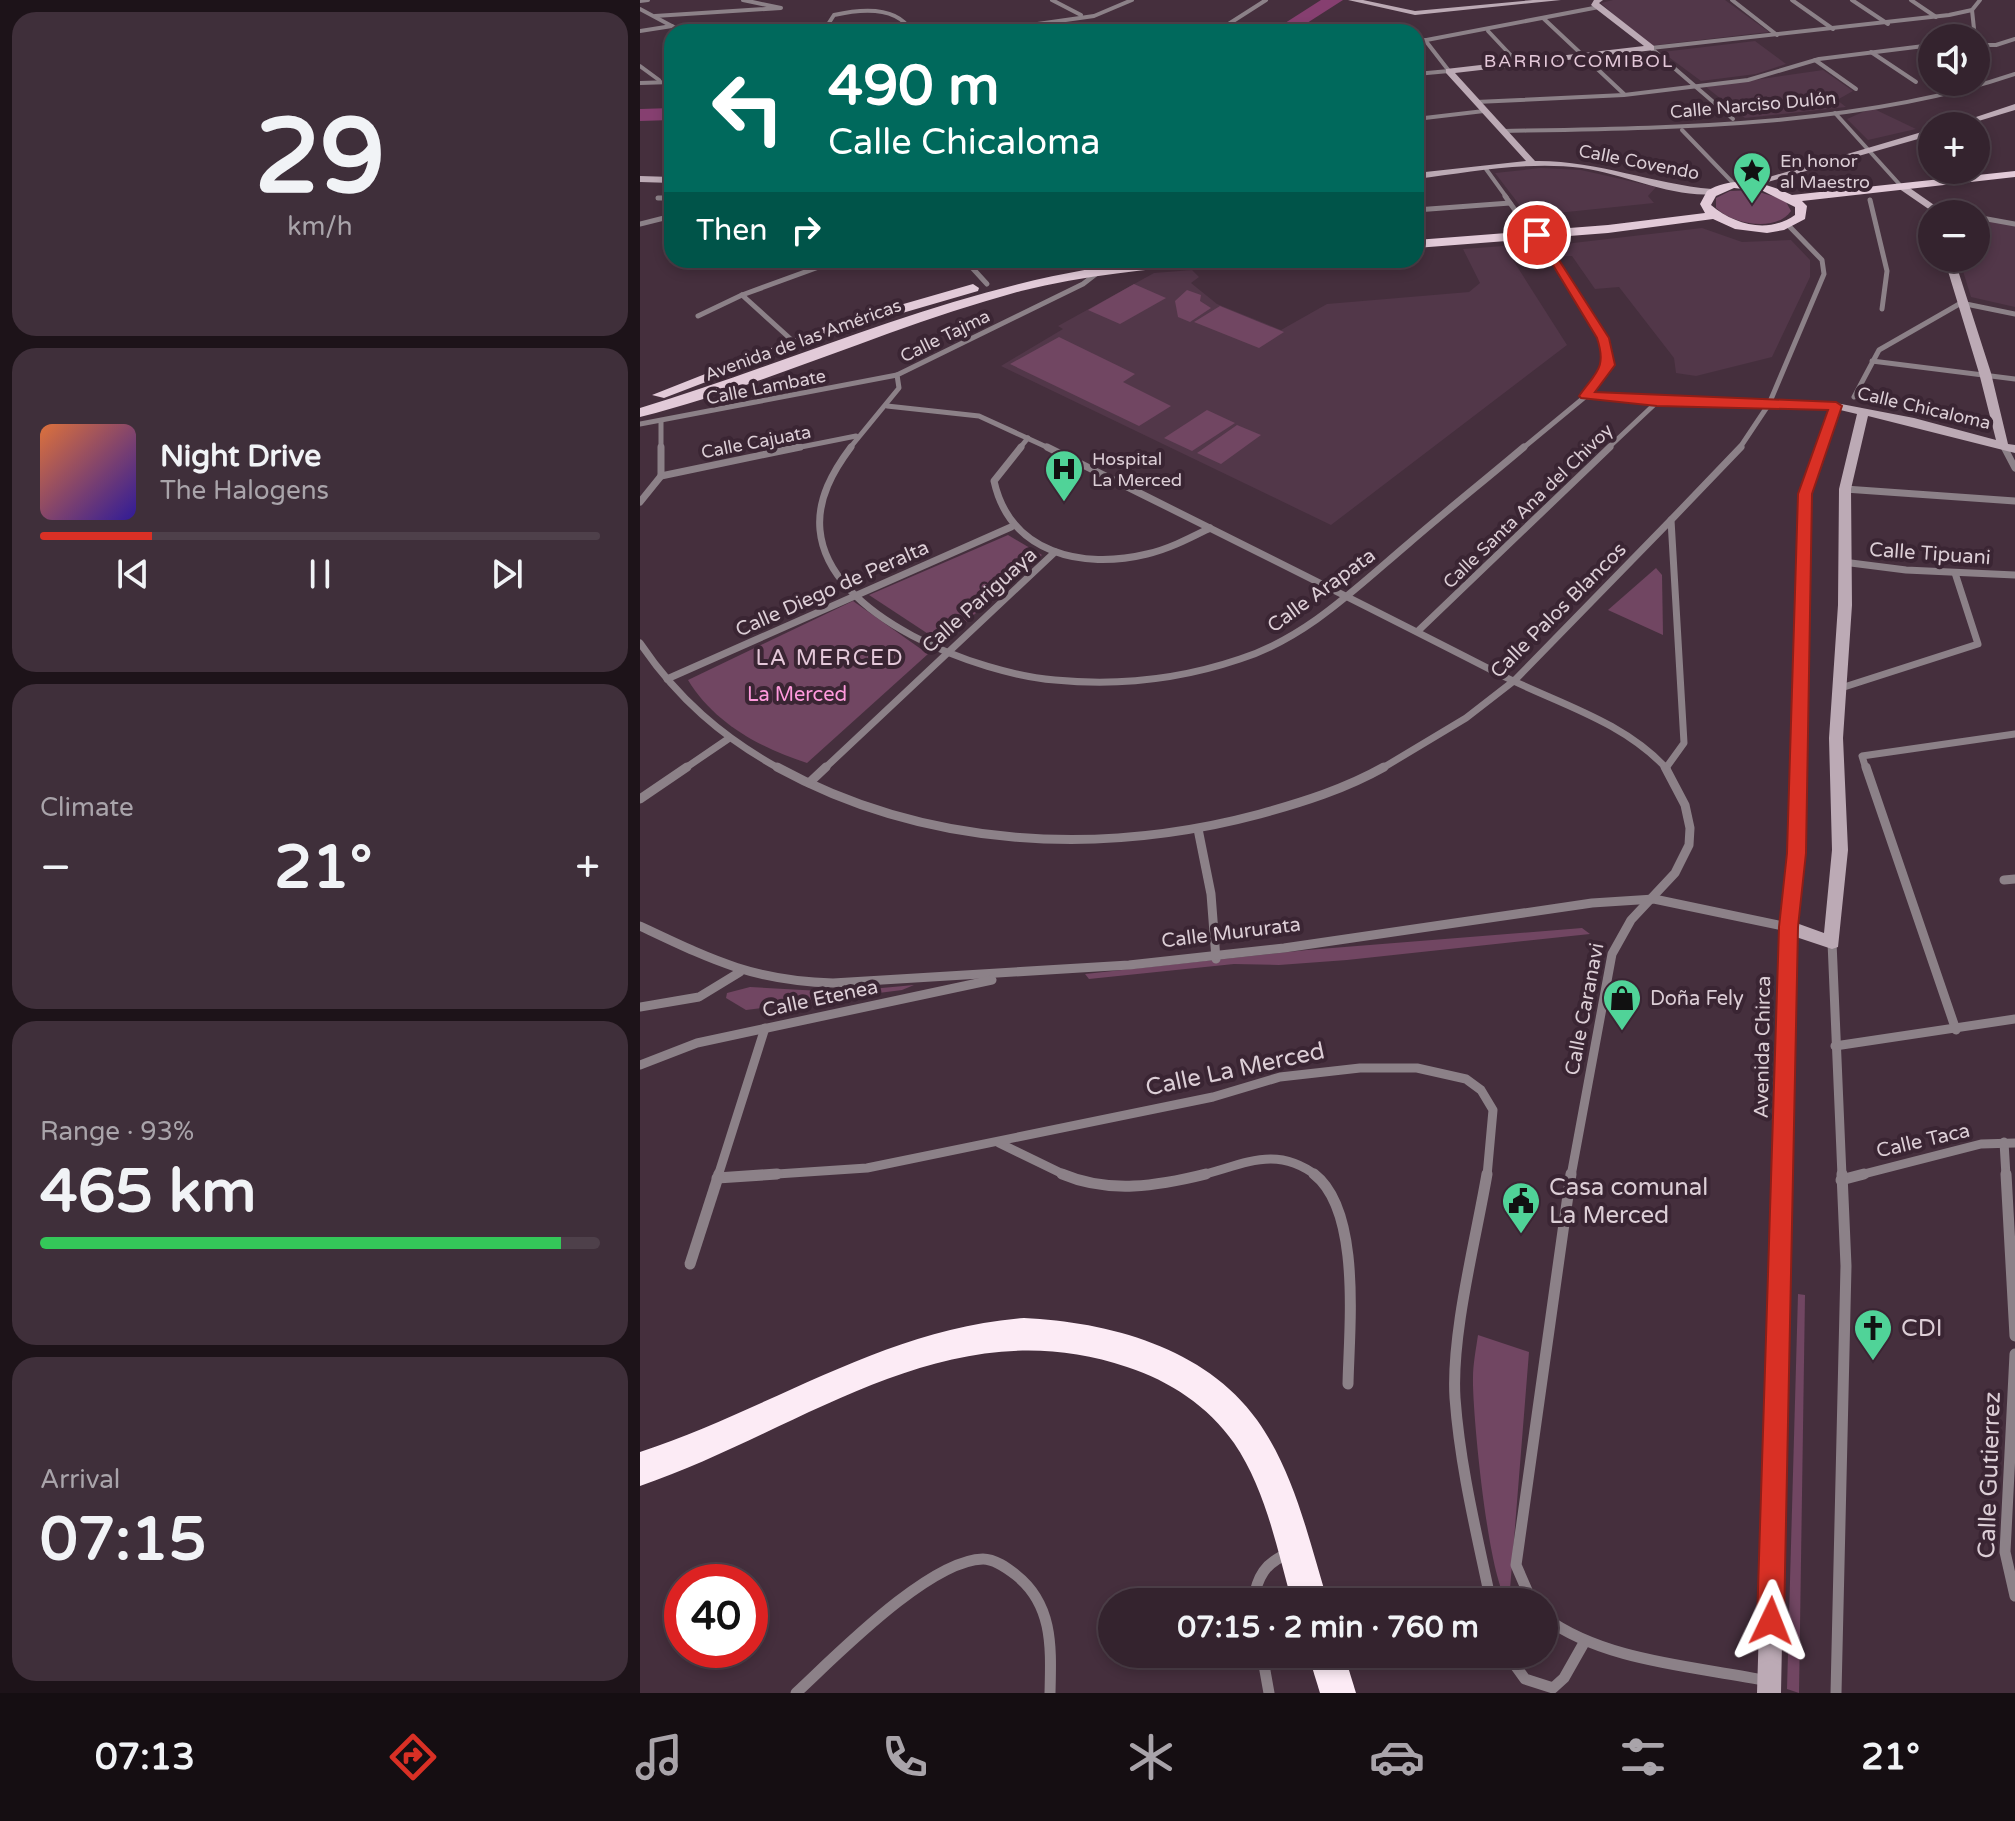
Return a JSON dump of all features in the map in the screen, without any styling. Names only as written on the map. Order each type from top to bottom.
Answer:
[{"type":"highway","points":[[640,1469],[674,1459],[829,1386],[909,1354],[969,1338],[1038,1331],[1114,1345],[1203,1386],[1232,1414],[1264,1464],[1306,1588]]},
{"type":"highway","points":[[1330,1668],[1338,1693]]},
{"type":"main road","points":[[1352,0],[1415,13],[1557,0]]},
{"type":"main road","points":[[1599,4],[1651,48]]},
{"type":"main road","points":[[1449,71],[1651,48]]},
{"type":"main road","points":[[1449,71],[1533,164]]},
{"type":"main road","points":[[1990,115],[2015,107]]},
{"type":"main road","points":[[1424,242],[1525,224],[1709,198],[1741,185],[1782,177],[1918,136]]},
{"type":"main road","name":"Calle Covendo","points":[[1424,175],[1533,164],[1578,165],[1709,198]]},
{"type":"main road","points":[[1424,167],[1434,169],[1437,174]]},
{"type":"main road","points":[[1741,185],[1792,199],[1870,200],[1906,190],[2015,174]]},
{"type":"main road","points":[[1424,233],[1537,235],[1715,215],[1745,227],[1788,225],[1801,216],[1792,199],[1777,184],[1782,177]]},
{"type":"main road","points":[[640,179],[664,180]]},
{"type":"main road","points":[[1792,199],[2015,184]]},
{"type":"main road","points":[[1906,190],[1920,200]]},
{"type":"main road","points":[[1709,198],[1715,215]]},
{"type":"main road","points":[[1525,224],[1537,235]]},
{"type":"main road","name":"Avenida de las Américas","points":[[640,402],[795,343],[1060,268]]},
{"type":"main road","name":"Avenida de las Américas","points":[[640,413],[723,389],[992,289],[1116,268]]},
{"type":"main road","points":[[1953,272],[2009,448]]},
{"type":"main road","points":[[795,343],[810,355]]},
{"type":"main road","name":"Calle Chicaloma","points":[[1586,396],[1657,402],[1836,406],[1914,422],[2009,448]]},
{"type":"main road","points":[[1832,942],[1840,850],[1836,738],[1845,605],[1842,562],[1845,489],[1863,412]]},
{"type":"main road","name":"Calle Mururata","points":[[1788,927],[1832,942]]},
{"type":"main road","name":"Avenida Chirca","points":[[1769,1687],[1785,1174],[1788,927]]},
{"type":"street","points":[[640,1],[648,0]]},
{"type":"street","points":[[655,16],[781,8],[743,0]]},
{"type":"street","points":[[1052,0],[1085,16]]},
{"type":"street","points":[[1032,24],[1105,13],[1132,0]]},
{"type":"street","points":[[1228,24],[1266,0]]},
{"type":"street","points":[[1732,0],[1778,35]]},
{"type":"street","points":[[1792,0],[1833,29]]},
{"type":"street","points":[[1852,0],[1888,24]]},
{"type":"street","points":[[1911,0],[1936,17]]},
{"type":"street","points":[[1651,48],[1936,17],[1972,10],[1980,0]]},
{"type":"street","points":[[1449,71],[1425,40],[1488,31],[1599,4]]},
{"type":"street","points":[[640,9],[669,24]]},
{"type":"street","points":[[826,24],[828,19],[853,10],[888,15],[903,24]]},
{"type":"street","points":[[1972,10],[1974,24]]},
{"type":"street","points":[[1543,18],[1624,95]]},
{"type":"street","points":[[640,31],[664,27]]},
{"type":"street","points":[[1488,31],[1519,64]]},
{"type":"street","points":[[1990,43],[2015,39]]},
{"type":"street","points":[[1476,102],[1624,95],[1763,77],[1815,60],[1918,47]]},
{"type":"street","points":[[1651,48],[1733,119]]},
{"type":"street","points":[[1870,52],[1916,82]]},
{"type":"street","points":[[1815,60],[1856,89]]},
{"type":"street","points":[[640,66],[660,81]]},
{"type":"street","points":[[1424,73],[1449,71]]},
{"type":"street","points":[[1990,80],[2015,77]]},
{"type":"street","name":"Calle Narciso Dulón","points":[[1504,131],[1632,129],[1835,113],[2000,80]]},
{"type":"street","points":[[640,83],[664,81]]},
{"type":"street","points":[[1424,118],[1484,111]]},
{"type":"street","points":[[1835,113],[1906,190]]},
{"type":"street","points":[[1682,130],[1741,185]]},
{"type":"street","points":[[1486,169],[1525,224]]},
{"type":"street","points":[[658,198],[664,198]]},
{"type":"street","points":[[1870,200],[1887,271],[1882,309]]},
{"type":"street","points":[[1424,209],[1510,203]]},
{"type":"street","points":[[640,224],[664,218]]},
{"type":"street","points":[[1990,220],[2015,224]]},
{"type":"street","points":[[887,406],[979,416],[1028,438],[1348,595],[1514,681],[1604,722],[1666,768],[1684,743],[1671,520],[1731,460],[1769,404],[1824,274],[1822,260],[1788,225]]},
{"type":"street","name":"Calle Arapata","points":[[853,595],[944,653],[1034,677],[1086,682],[1164,677],[1243,659],[1284,640],[1348,595],[1586,396],[1609,365],[1603,338],[1537,235]]},
{"type":"street","points":[[698,316],[742,295],[816,268]]},
{"type":"street","points":[[972,268],[992,289]]},
{"type":"street","name":"Calle Tajma","points":[[853,595],[832,567],[821,543],[819,515],[829,480],[856,436],[887,406],[899,388],[897,375],[1083,284],[1102,270]]},
{"type":"street","points":[[742,295],[795,343]]},
{"type":"street","points":[[1854,397],[1872,361],[1886,345],[1961,303],[2015,314]]},
{"type":"street","points":[[1872,361],[2015,379]]},
{"type":"street","name":"Calle Lambate","points":[[640,424],[897,375]]},
{"type":"street","name":"Calle Santa Ana del Chivoy","points":[[1418,631],[1657,402]]},
{"type":"street","name":"Avenida Chirca","points":[[1788,927],[1797,853],[1805,494],[1836,406]]},
{"type":"street","points":[[640,502],[661,476],[661,422]]},
{"type":"street","name":"Calle Cajuata","points":[[661,476],[856,436]]},
{"type":"street","points":[[1028,438],[994,481],[995,499],[1011,527],[1055,552]]},
{"type":"street","points":[[2009,448],[2015,468]]},
{"type":"street","points":[[1845,489],[2015,501]]},
{"type":"street","name":"Calle Palos Blancos","points":[[640,643],[694,712],[728,739],[809,783],[860,806],[919,825],[994,839],[1068,843],[1198,829],[1326,794],[1372,774],[1514,681],[1671,520]]},
{"type":"street","name":"Calle Diego de Peralta","points":[[667,679],[1011,527]]},
{"type":"street","name":"Calle Pariguaya","points":[[809,783],[1055,552],[1096,560],[1122,559],[1173,546],[1210,528]]},
{"type":"street","name":"Calle Tipuani","points":[[1842,562],[1955,573],[2015,575]]},
{"type":"street","points":[[1841,688],[1978,644],[1955,573]]},
{"type":"street","points":[[1956,1030],[1862,756],[2015,734]]},
{"type":"street","points":[[640,799],[728,739]]},
{"type":"street","name":"Calle Caranavi","points":[[1526,1588],[1516,1565],[1572,1170],[1612,954],[1623,931],[1673,877],[1687,848],[1690,828],[1680,796],[1666,768]]},
{"type":"street","points":[[1198,829],[1211,894],[1216,959]]},
{"type":"street","points":[[2004,880],[2015,879]]},
{"type":"street","name":"Calle Mururata","points":[[640,926],[740,972],[785,981],[851,983],[1010,976],[1216,959],[1592,903],[1654,899],[1788,927]]},
{"type":"street","points":[[1832,942],[1846,1334],[1836,1693]]},
{"type":"street","points":[[640,1007],[699,997],[740,972]]},
{"type":"street","name":"Calle Etenea","points":[[640,1065],[697,1043],[1010,976]]},
{"type":"street","points":[[1835,1046],[2015,1019]]},
{"type":"street","points":[[690,1264],[765,1028]]},
{"type":"street","name":"Calle La Merced","points":[[717,1178],[867,1168],[1213,1097],[1311,1071],[1417,1068],[1453,1073],[1481,1090],[1493,1110],[1493,1138],[1460,1335],[1455,1395],[1465,1478],[1488,1588]]},
{"type":"street","points":[[998,1142],[1084,1182],[1104,1186],[1195,1179],[1269,1157],[1294,1160],[1310,1168],[1337,1202],[1346,1244],[1348,1384]]},
{"type":"street","points":[[2010,1142],[2015,1336]]},
{"type":"street","name":"Calle Taca","points":[[1841,1180],[1981,1144],[2010,1142]]},
{"type":"street","name":"Calle Gutierrez","points":[[2015,1354],[2012,1492],[2005,1552],[2015,1596]]},
{"type":"street","points":[[1255,1588],[1257,1576],[1273,1558],[1295,1551]]},
{"type":"street","points":[[796,1693],[920,1587],[961,1562],[986,1559],[1006,1568],[1032,1587],[1047,1613],[1050,1693]]},
{"type":"street","points":[[1558,1628],[1585,1641],[1769,1687]]},
{"type":"street","points":[[1515,1668],[1527,1682],[1539,1688],[1553,1688],[1564,1678],[1585,1641]]},
{"type":"street","points":[[1265,1668],[1269,1693]]},
{"type":"shaded area","points":[[1613,0],[1725,0],[1769,32],[1648,46],[1601,3]]},
{"type":"shaded area","points":[[1755,41],[1786,64],[1756,74],[1701,81],[1662,52]]},
{"type":"shaded area","points":[[1823,70],[1853,91],[1837,100],[1846,107],[1745,118],[1706,87]]},
{"type":"shaded area","points":[[1872,108],[1916,129],[1868,140],[1847,119]]},
{"type":"shaded area","points":[[1541,168],[1581,170],[1656,187],[1648,196],[1654,203],[1528,216],[1495,173]]},
{"type":"shaded area","points":[[1990,221],[2015,226],[2015,307],[1971,297],[1963,272],[1990,272]]},
{"type":"shaded area","points":[[1702,228],[1742,242],[1791,240],[1810,260],[1810,277],[1772,357],[1696,376],[1676,373],[1674,358],[1619,287],[1595,289],[1572,256],[1564,256],[1556,245]]},
{"type":"shaded area","points":[[1504,246],[1567,345],[1331,525],[1001,366],[1063,329],[1058,326],[1154,273],[1192,270],[1199,277],[1191,283],[1217,304],[1281,330],[1327,304],[1469,292],[1480,283],[1463,249]]},
{"type":"green space","points":[[1753,190],[1785,200],[1791,211],[1775,222],[1754,224],[1723,214],[1716,208],[1716,198],[1730,191]]},
{"type":"green space","points":[[1134,284],[1166,298],[1120,324],[1088,310]]},
{"type":"green space","points":[[1187,290],[1201,295],[1200,301],[1211,308],[1190,322],[1178,317],[1175,301]]},
{"type":"green space","points":[[1220,306],[1284,332],[1259,348],[1194,322]]},
{"type":"green space","points":[[1059,337],[1135,374],[1123,382],[1171,406],[1139,426],[1010,364]]},
{"type":"green space","points":[[1207,410],[1235,423],[1192,451],[1164,438]]},
{"type":"green space","points":[[1237,425],[1261,435],[1221,464],[1197,453]]},
{"type":"green space","name":"La Merced","points":[[1008,535],[1042,555],[942,643],[869,595]]},
{"type":"green space","points":[[1656,568],[1662,575],[1663,635],[1608,610]]},
{"type":"green space","name":"La Merced","points":[[853,601],[928,654],[807,763],[772,750],[740,732],[711,709],[688,680]]},
{"type":"green space","points":[[1582,928],[1590,934],[1347,960],[1279,965],[1234,964],[1089,979],[1085,974],[1307,950]]},
{"type":"green space","points":[[914,985],[902,990],[746,1010],[726,998],[727,993],[750,987],[839,992]]},
{"type":"green space","points":[[1798,1294],[1805,1295],[1799,1693],[1787,1689]]},
{"type":"green space","points":[[1478,1335],[1529,1352],[1510,1588],[1501,1588],[1489,1534],[1475,1425],[1474,1362]]},
{"type":"waterway","points":[[1294,24],[1334,0]]},
{"type":"waterway","points":[[640,115],[664,114]]},
{"type":"place","name":"En honor al Maestro","points":[[1752,205]]},
{"type":"place","name":"Hospital La Merced","points":[[1064,503]]},
{"type":"place","name":"Doña Fely","points":[[1622,1032]]},
{"type":"place","name":"Casa comunal La Merced","points":[[1521,1235]]},
{"type":"place","name":"CDI","points":[[1873,1362]]},
{"type":"district","name":"BARRIO COMIBOL","points":[[1579,61]]},
{"type":"district","name":"LA MERCED","points":[[830,657]]},
{"type":"route","points":[[1537,235],[1603,338],[1608,352],[1609,365],[1586,396],[1657,402],[1836,406],[1805,494],[1797,853],[1788,927],[1785,1174],[1771,1621]]}]
